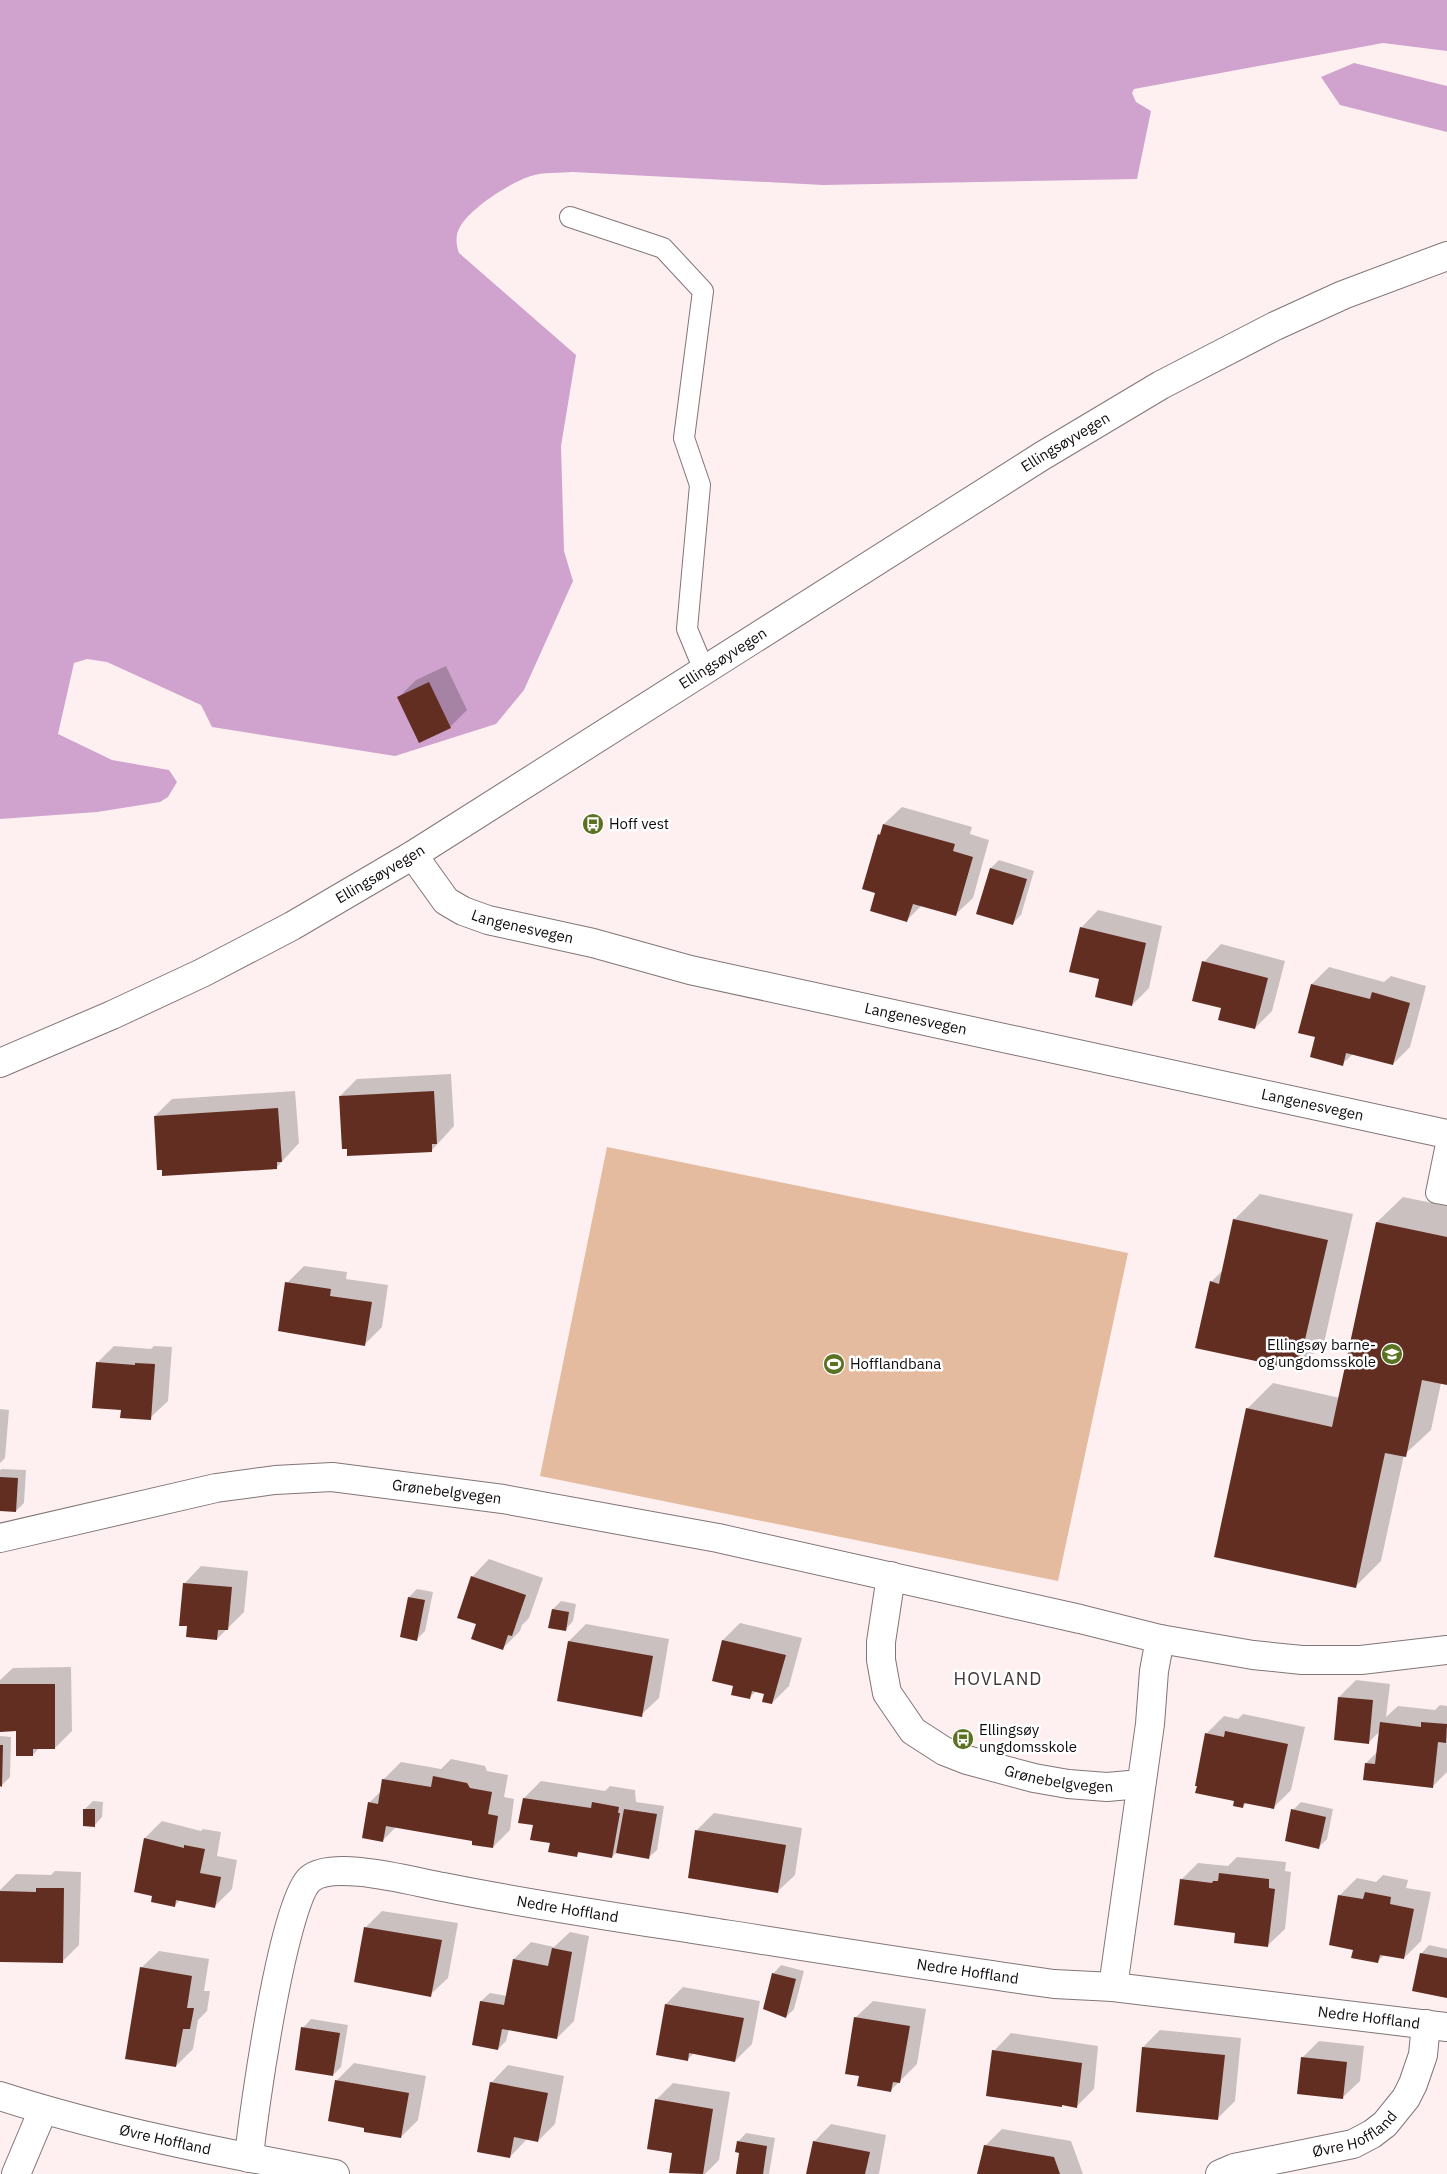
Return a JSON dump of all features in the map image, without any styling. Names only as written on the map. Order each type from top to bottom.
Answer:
[{"type":"street","name":"Ellingsøyvegen","points":[[0,1063],[112,1016],[202,973],[292,926],[413,855],[1042,456],[1161,385],[1275,326],[1343,295],[1447,256]]},
{"type":"street","name":"Langenesvegen","points":[[413,855],[446,901],[463,911],[488,920],[593,944],[690,970],[1447,1134]]},
{"type":"street","name":"Grønebelgvegen","points":[[0,1538],[216,1488],[275,1480],[332,1477],[503,1499],[718,1538],[1080,1618],[1160,1639],[1253,1655],[1302,1660],[1361,1660],[1447,1650]]},
{"type":"street","name":"Grønebelgvegen","points":[[891,1576],[880,1642],[881,1660],[887,1692],[912,1731],[944,1751],[966,1760],[1034,1778],[1068,1784],[1108,1787],[1141,1784]]},
{"type":"street","points":[[1113,1987],[1160,1639]]},
{"type":"street","name":"Nedre Hoffland","points":[[250,2158],[254,2114],[292,1917],[300,1895],[310,1879],[330,1871],[345,1870],[386,1876],[519,1902],[926,1966],[1054,1984],[1113,1987],[1436,2025]]},
{"type":"street","name":"Øvre Hoffland","points":[[1220,2174],[1234,2168],[1353,2144],[1372,2134],[1385,2124],[1406,2098],[1436,2025]]},
{"type":"street","name":"Øvre Hoffland","points":[[0,2096],[43,2110],[111,2127],[250,2158],[335,2174]]},
{"type":"street","points":[[16,2174],[43,2110]]},
{"type":"lane","points":[[570,217],[663,248],[704,291],[684,438],[700,486],[687,629],[704,670]]},
{"type":"lane","points":[[1447,1138],[1436,1193],[1447,1195]]},
{"type":"shaded area","points":[[0,0],[1447,0],[1447,51],[1383,43],[1134,89],[1132,93],[1136,102],[1151,111],[1137,179],[823,185],[573,172],[536,175],[513,184],[491,197],[465,220],[458,230],[457,243],[459,253],[576,355],[561,446],[564,551],[573,581],[524,690],[496,724],[395,756],[212,727],[201,705],[107,662],[87,659],[74,663],[58,734],[112,760],[169,770],[177,782],[168,797],[160,802],[97,812],[0,819]]},
{"type":"shaded area","points":[[1354,63],[1447,86],[1447,132],[1340,105],[1321,77]]},
{"type":"shaded area","name":"Hofflandbana","points":[[607,1147],[1128,1253],[1058,1581],[540,1476]]},
{"type":"building","points":[[429,682],[451,728],[419,743],[397,697]]},
{"type":"building","points":[[883,824],[955,844],[953,851],[973,857],[956,916],[913,904],[907,922],[870,911],[875,893],[862,889],[878,834],[880,835]]},
{"type":"building","points":[[990,868],[1027,879],[1013,925],[976,914]]},
{"type":"building","points":[[1080,927],[1146,943],[1132,1006],[1095,997],[1099,979],[1069,972]]},
{"type":"building","points":[[1202,961],[1268,978],[1255,1029],[1218,1020],[1221,1008],[1192,1001]]},
{"type":"building","points":[[1311,984],[1370,999],[1372,992],[1410,1003],[1393,1065],[1346,1053],[1343,1066],[1310,1057],[1315,1037],[1298,1033]]},
{"type":"building","points":[[434,1091],[437,1144],[432,1144],[432,1152],[347,1156],[347,1149],[342,1149],[339,1096]]},
{"type":"building","points":[[278,1108],[282,1162],[277,1162],[277,1169],[162,1176],[162,1170],[157,1170],[154,1116]]},
{"type":"building","points":[[1233,1219],[1328,1240],[1298,1370],[1195,1348],[1210,1281],[1219,1284]]},
{"type":"building","points":[[1376,1222],[1447,1237],[1447,1385],[1422,1380],[1406,1457],[1385,1453],[1356,1588],[1214,1557],[1246,1408],[1332,1427]]},
{"type":"building","points":[[285,1282],[331,1289],[330,1296],[372,1302],[365,1346],[278,1331]]},
{"type":"building","points":[[96,1362],[135,1365],[135,1363],[155,1364],[151,1420],[120,1418],[121,1410],[92,1408]]},
{"type":"building","points":[[0,1477],[18,1478],[16,1512],[0,1511]]},
{"type":"building","points":[[471,1576],[526,1595],[512,1636],[508,1635],[503,1650],[471,1639],[476,1624],[457,1618]]},
{"type":"building","points":[[183,1583],[232,1587],[228,1630],[218,1630],[217,1640],[186,1637],[187,1626],[179,1626]]},
{"type":"building","points":[[408,1597],[425,1600],[417,1641],[400,1637]]},
{"type":"building","points":[[552,1609],[569,1612],[566,1631],[548,1628]]},
{"type":"building","points":[[722,1640],[786,1655],[772,1704],[762,1702],[764,1694],[752,1691],[750,1699],[731,1695],[733,1686],[712,1681]]},
{"type":"building","points":[[568,1641],[653,1656],[642,1717],[557,1701]]},
{"type":"building","points":[[0,1684],[55,1684],[55,1749],[33,1749],[33,1756],[16,1756],[16,1731],[0,1732]]},
{"type":"building","points":[[1338,1697],[1373,1700],[1369,1744],[1334,1740]]},
{"type":"building","points":[[1380,1722],[1421,1727],[1421,1722],[1447,1724],[1446,1743],[1438,1742],[1433,1788],[1363,1780],[1365,1763],[1375,1764]]},
{"type":"building","points":[[1225,1731],[1288,1744],[1274,1809],[1244,1803],[1243,1808],[1233,1806],[1234,1801],[1195,1793],[1205,1733],[1224,1737]]},
{"type":"building","points":[[0,1745],[3,1745],[2,1787],[0,1786]]},
{"type":"building","points":[[433,1776],[467,1783],[470,1788],[492,1792],[488,1814],[498,1816],[493,1848],[472,1845],[472,1841],[386,1826],[383,1842],[362,1838],[368,1802],[378,1804],[382,1779],[431,1787]]},
{"type":"building","points":[[523,1798],[591,1808],[592,1802],[619,1807],[618,1813],[620,1813],[612,1858],[578,1852],[577,1857],[548,1852],[550,1843],[530,1840],[533,1825],[518,1823]]},
{"type":"building","points":[[83,1809],[95,1809],[95,1827],[83,1826]]},
{"type":"building","points":[[624,1809],[657,1814],[649,1859],[616,1853]]},
{"type":"building","points":[[1291,1809],[1326,1817],[1319,1849],[1285,1841]]},
{"type":"building","points":[[695,1830],[786,1845],[778,1893],[688,1878]]},
{"type":"building","points":[[144,1838],[184,1848],[184,1845],[205,1849],[200,1873],[221,1877],[215,1908],[176,1900],[175,1907],[151,1902],[152,1896],[134,1892]]},
{"type":"building","points":[[1219,1873],[1269,1879],[1269,1888],[1275,1889],[1268,1947],[1234,1943],[1235,1933],[1174,1925],[1180,1879],[1212,1883],[1213,1881],[1218,1881]]},
{"type":"building","points":[[36,1888],[64,1888],[63,1963],[0,1962],[0,1891],[36,1892]]},
{"type":"building","points":[[1365,1892],[1391,1897],[1390,1904],[1414,1909],[1404,1959],[1380,1955],[1378,1963],[1351,1958],[1353,1950],[1329,1945],[1338,1895],[1363,1899]]},
{"type":"building","points":[[364,1927],[442,1940],[431,1997],[354,1982]]},
{"type":"building","points":[[552,1948],[572,1952],[557,2039],[502,2029],[498,2050],[472,2045],[480,2001],[504,2005],[513,1959],[548,1966]]},
{"type":"building","points":[[1420,1953],[1447,1958],[1447,1998],[1412,1991]]},
{"type":"building","points":[[140,1967],[192,1976],[187,2008],[194,2008],[190,2029],[183,2029],[176,2067],[125,2059]]},
{"type":"building","points":[[772,1973],[796,1979],[786,2018],[763,2009]]},
{"type":"building","points":[[665,2004],[744,2018],[735,2062],[689,2053],[688,2061],[656,2055]]},
{"type":"building","points":[[854,2017],[910,2026],[900,2083],[893,2082],[891,2092],[857,2086],[859,2076],[845,2074]]},
{"type":"building","points":[[301,2027],[340,2033],[333,2076],[295,2070]]},
{"type":"building","points":[[1142,2047],[1225,2055],[1218,2120],[1136,2112]]},
{"type":"building","points":[[992,2050],[1082,2063],[1077,2108],[986,2096]]},
{"type":"building","points":[[1301,2057],[1347,2062],[1343,2099],[1297,2094]]},
{"type":"building","points":[[335,2080],[409,2093],[401,2138],[364,2132],[364,2128],[328,2121]]},
{"type":"building","points":[[490,2082],[548,2093],[538,2142],[514,2137],[510,2158],[477,2152]]},
{"type":"building","points":[[655,2099],[713,2109],[703,2174],[669,2173],[672,2153],[647,2149]]},
{"type":"building","points":[[737,2141],[767,2146],[763,2174],[736,2174],[739,2153],[735,2152]]},
{"type":"building","points":[[813,2141],[870,2152],[865,2174],[806,2174]]},
{"type":"building","points":[[984,2145],[1054,2157],[1060,2174],[977,2174]]},
{"type":"place","name":"Hoff vest","points":[[593,824]]},
{"type":"place","name":"Ellingsøy barne- og ungdomsskole","points":[[1392,1354]]},
{"type":"place","name":"Hofflandbana","points":[[834,1364]]},
{"type":"place","name":"Ellingsøy ungdomsskole","points":[[963,1739]]},
{"type":"district","name":"HOVLAND","points":[[998,1679]]}]
